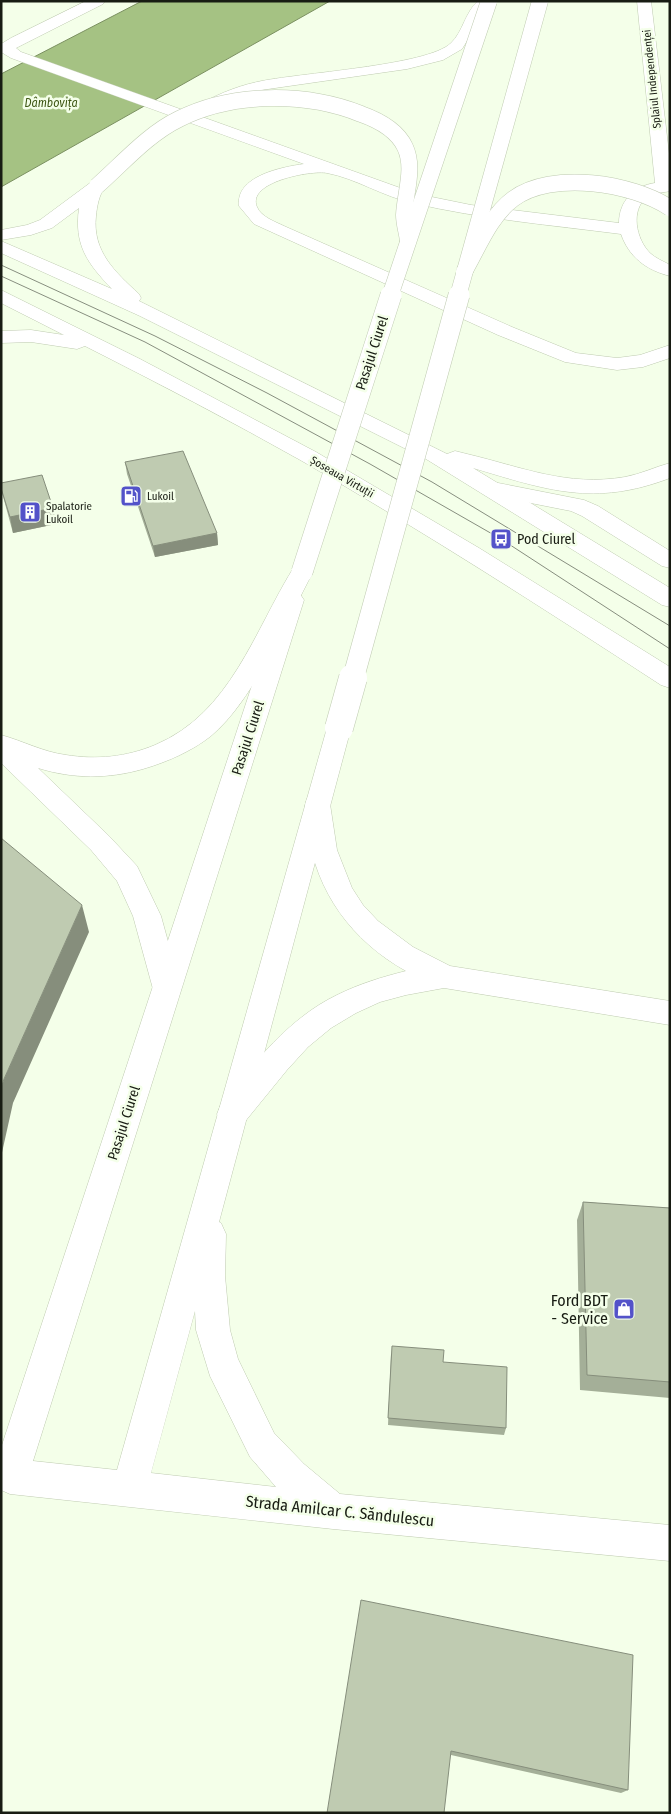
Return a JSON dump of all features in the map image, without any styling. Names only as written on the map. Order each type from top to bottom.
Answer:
[{"type":"main road","points":[[98,1],[6,48],[16,55],[148,104],[430,202],[471,210],[627,229],[634,246],[641,256],[655,265],[670,271]]},
{"type":"main road","points":[[1,235],[31,230],[46,224],[95,188],[169,126],[224,98],[259,86],[407,64],[438,57],[457,46],[480,7],[488,1]]},
{"type":"main road","name":"Pasajul Ciurel","points":[[10,1476],[408,241],[488,1]]},
{"type":"main road","points":[[129,1489],[540,1]]},
{"type":"main road","name":"Splaiul Independenței","points":[[627,229],[628,211],[634,200],[644,191],[667,187],[644,1]]},
{"type":"main road","points":[[197,112],[244,102],[294,100],[337,106],[384,124],[398,135],[407,152],[408,168],[404,218],[408,241]]},
{"type":"main road","points":[[326,167],[289,172],[268,178],[251,190],[246,203],[251,212],[260,220],[278,230],[557,353],[590,362],[617,364],[643,360],[670,351]]},
{"type":"main road","points":[[464,272],[502,209],[514,197],[532,190],[549,186],[584,183],[620,187],[654,198],[670,208]]},
{"type":"main road","points":[[95,188],[85,216],[85,230],[93,255],[113,280],[147,312]]},
{"type":"main road","points":[[1,246],[147,312],[433,454],[670,599]]},
{"type":"main road","name":"Șoseaua Virtuții","points":[[1,296],[110,351],[350,480],[588,626],[670,679]]},
{"type":"main road","points":[[1,337],[31,336],[50,338],[110,351]]},
{"type":"main road","points":[[433,454],[469,460],[548,483],[568,486],[617,485],[643,480],[670,470]]},
{"type":"main road","points":[[494,490],[576,505],[590,511],[670,561]]},
{"type":"main road","points":[[1,745],[48,762],[71,767],[97,768],[129,764],[162,753],[184,741],[209,723],[230,699],[252,664],[302,572]]},
{"type":"main road","points":[[1,745],[100,843],[127,874],[147,916],[167,989]]},
{"type":"main road","points":[[318,804],[324,849],[336,885],[354,915],[383,943],[413,963],[446,977],[670,1014]]},
{"type":"main road","points":[[232,1114],[273,1063],[304,1032],[337,1007],[379,989],[412,980],[446,977]]},
{"type":"main road","points":[[212,1188],[209,1276],[213,1330],[222,1364],[262,1445],[291,1477],[333,1511]]},
{"type":"main road","name":"Strada Amilcar C. Săndulescu","points":[[10,1476],[333,1511],[670,1544]]},
{"type":"water","name":"Dâmbovița","points":[[142,1],[330,1],[1,187],[1,74]]},
{"type":"building","points":[[183,451],[217,533],[153,546],[125,462]]},
{"type":"building","points":[[42,475],[53,508],[10,517],[1,483]]},
{"type":"building","points":[[1,838],[82,905],[1,1089]]},
{"type":"building","name":"Ford BDT - Service","points":[[583,1202],[670,1208],[670,1382],[587,1375]]},
{"type":"building","points":[[392,1346],[444,1350],[443,1362],[507,1367],[506,1428],[388,1418]]},
{"type":"building","points":[[361,1600],[633,1655],[628,1790],[451,1751],[444,1813],[327,1813]]},
{"type":"tram line","points":[[1,265],[155,336],[267,393],[432,482],[670,626]]},
{"type":"tram line","points":[[1,276],[145,342],[370,464],[501,539],[670,649]]},
{"type":"place","name":"Lukoil","points":[[131,496]]},
{"type":"place","name":"Spalatorie Lukoil","points":[[30,512]]},
{"type":"place","name":"Pod Ciurel","points":[[501,539]]},
{"type":"place","name":"Ford BDT - Service","points":[[624,1309]]}]
